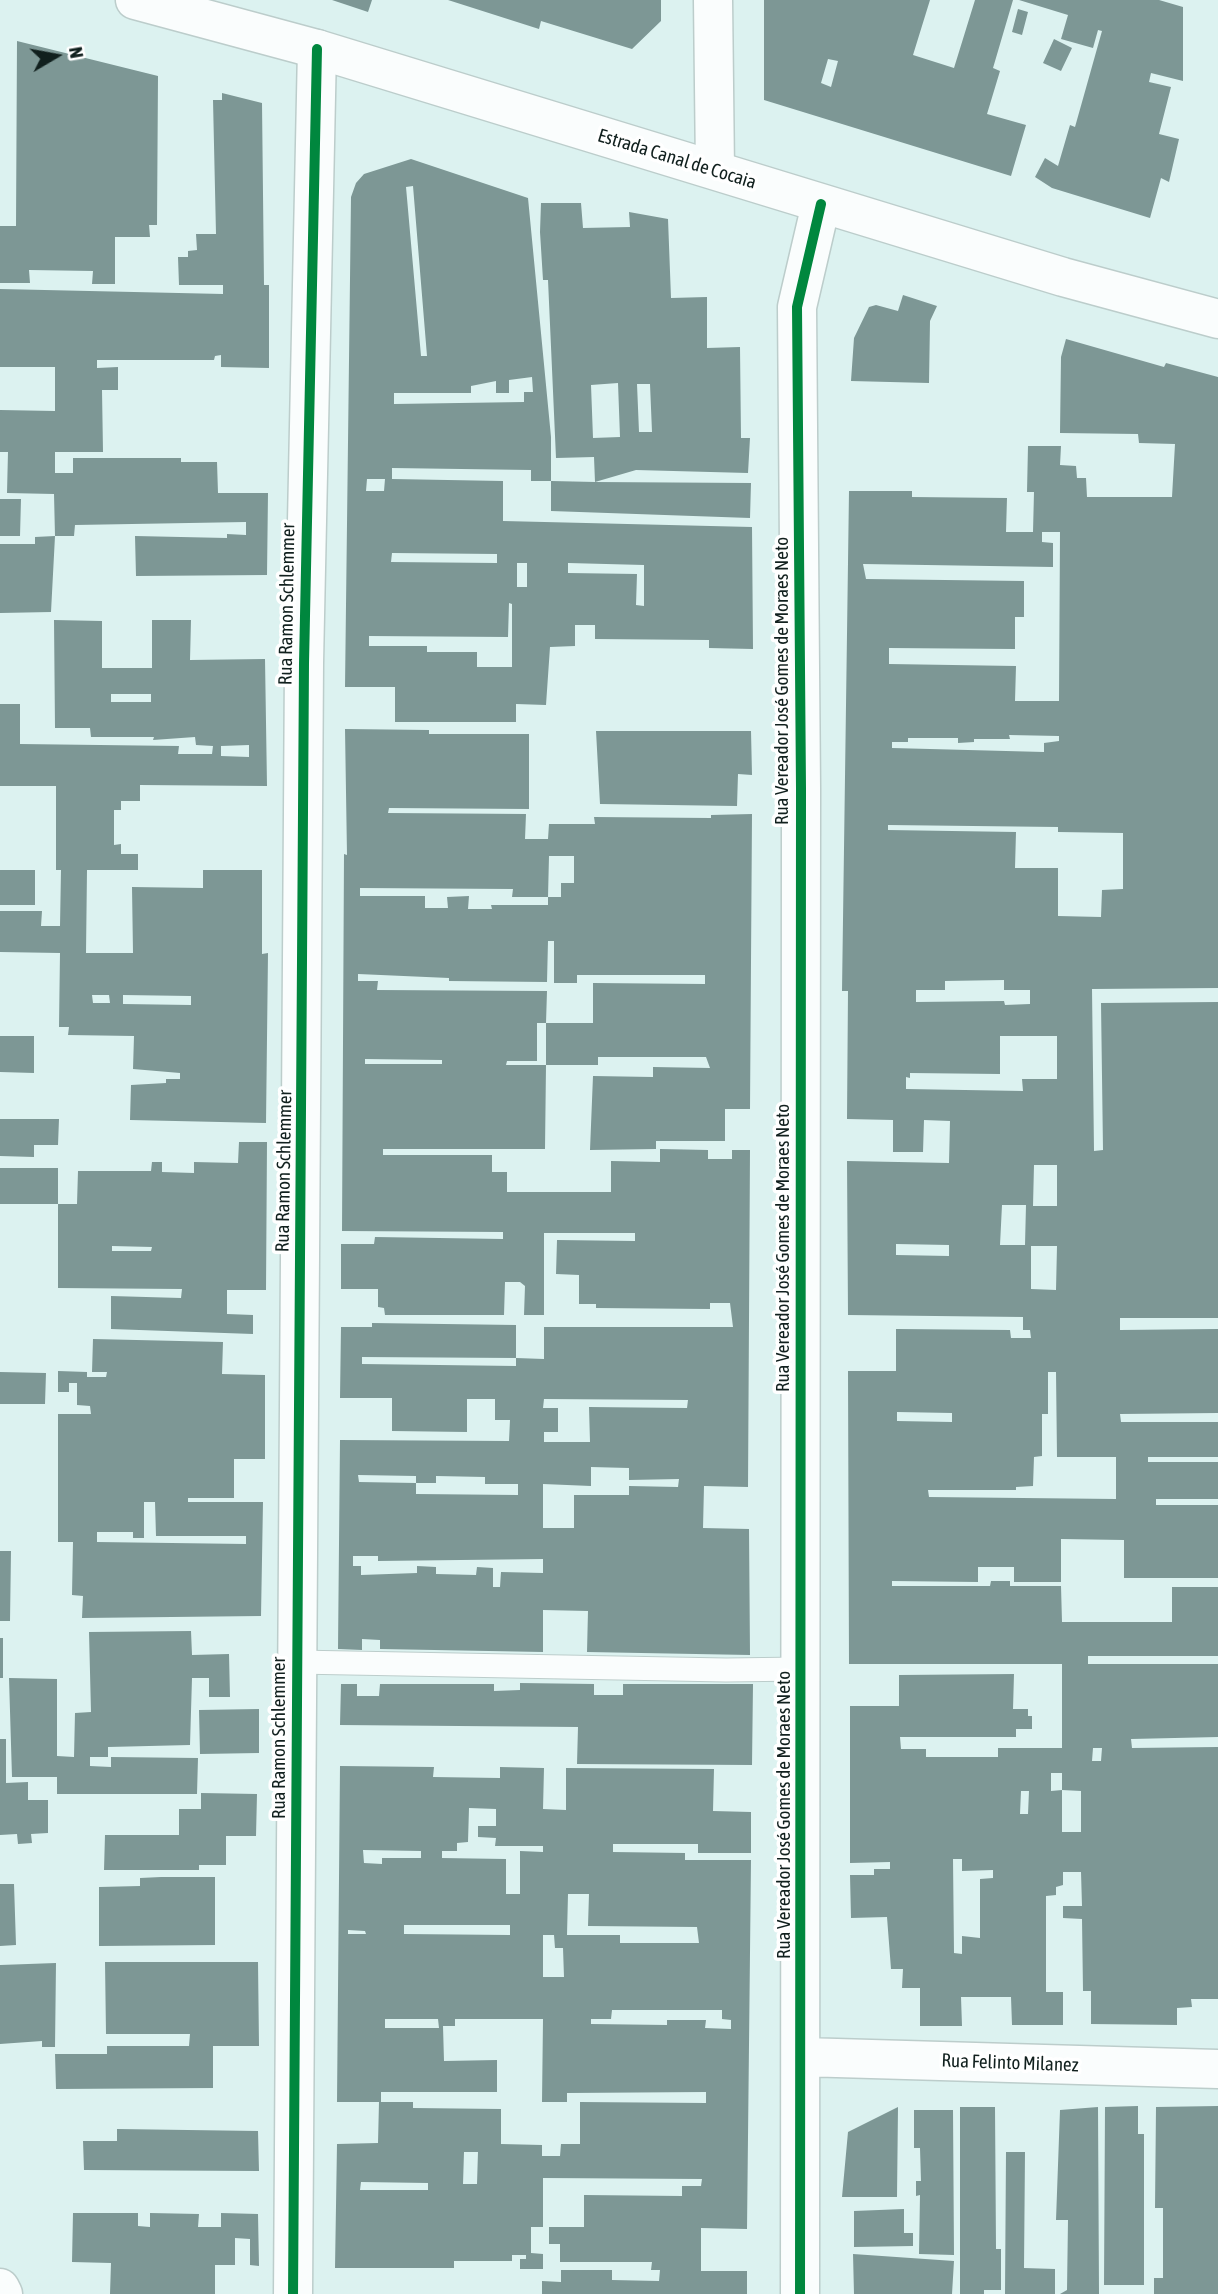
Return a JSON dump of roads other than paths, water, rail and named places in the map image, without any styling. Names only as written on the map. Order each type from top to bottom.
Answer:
[{"type":"street","name":"Estrada Canal de Cocaia","points":[[135,0],[208,9],[317,49],[821,204],[1218,320]]},
{"type":"street","points":[[713,0],[715,170]]},
{"type":"street","name":"Rua Ramon Schlemmer","points":[[293,2294],[304,663],[317,49]]},
{"type":"street","name":"Rua Vereador José Gomes de Moraes Neto","points":[[800,2294],[801,788],[797,307],[821,204]]},
{"type":"street","name":"Rua Felinto Milanez","points":[[802,2057],[1218,2069]]},
{"type":"street","points":[[0,2287],[3,2294]]},
{"type":"lane","points":[[296,1662],[726,1670],[801,1668]]}]
